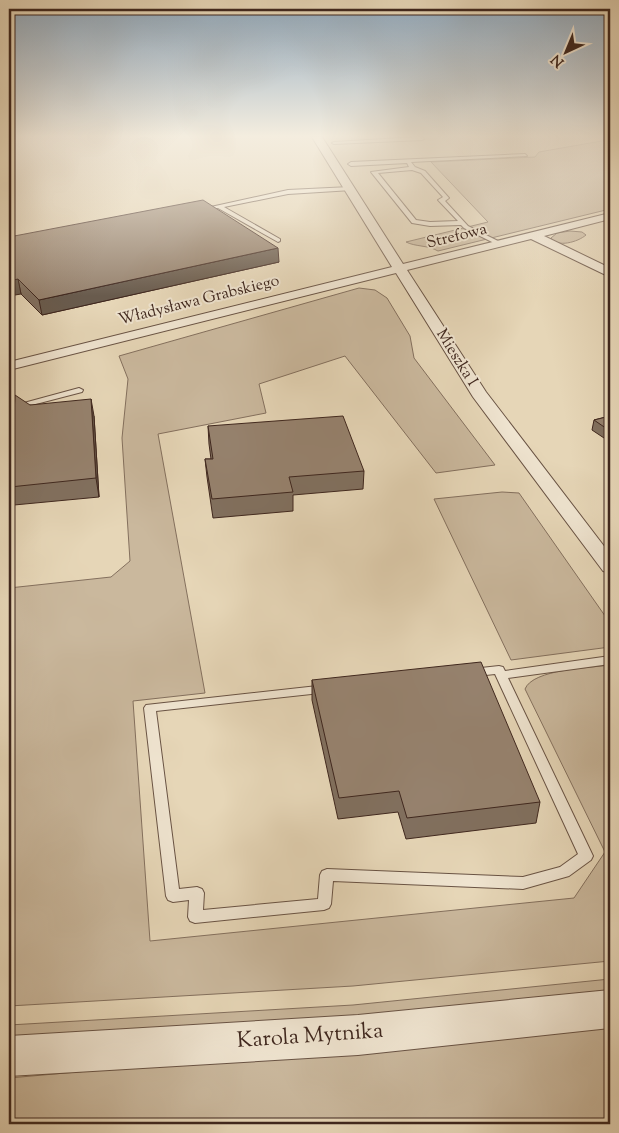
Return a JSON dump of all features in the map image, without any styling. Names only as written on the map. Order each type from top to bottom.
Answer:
[{"type":"street","name":"Mieszka I","points":[[350,190],[398,269],[479,394],[610,567]]},
{"type":"street","name":"Strefowa","points":[[398,269],[610,216]]},
{"type":"street","points":[[532,235],[610,272]]},
{"type":"street","name":"Władysława Grabskiego","points":[[11,363],[398,269]]},
{"type":"street","name":"Karola Mytnika","points":[[9,1056],[358,1035],[610,1009]]},
{"type":"lane","points":[[190,212],[288,192],[350,190]]},
{"type":"lane","points":[[388,190],[414,222],[430,224],[462,223]]},
{"type":"lane","points":[[439,190],[446,198],[441,200],[462,223],[498,243]]},
{"type":"lane","points":[[219,206],[278,240]]},
{"type":"lane","points":[[9,409],[79,390]]},
{"type":"lane","points":[[502,675],[610,660]]},
{"type":"lane","points":[[499,670],[502,675],[586,856],[564,872],[523,883],[327,875],[324,904],[194,917],[197,893],[172,896],[150,708],[499,670]]},
{"type":"shaded area","points":[[457,190],[610,190],[610,209],[438,251],[406,242],[488,222]]},
{"type":"shaded area","points":[[582,232],[586,235],[568,243],[558,243],[551,238],[557,233]]},
{"type":"shaded area","points":[[359,288],[375,290],[387,298],[410,336],[414,358],[495,465],[436,473],[345,356],[259,384],[266,413],[158,434],[205,693],[133,701],[150,941],[574,898],[605,852],[525,689],[530,682],[550,673],[610,665],[610,961],[353,986],[9,1006],[9,588],[111,577],[130,561],[122,438],[128,379],[119,356]]},
{"type":"shaded area","points":[[502,492],[519,493],[610,623],[610,647],[511,660],[434,499]]},
{"type":"shaded area","points":[[610,979],[610,990],[358,1016],[9,1037],[9,1025],[353,1005]]},
{"type":"shaded area","points":[[610,1025],[610,1124],[9,1124],[9,1078]]},
{"type":"building","points":[[203,200],[278,248],[39,300],[18,279],[9,281],[9,237]]},
{"type":"building","points":[[15,395],[30,405],[91,399],[96,478],[10,487]]},
{"type":"building","points":[[343,416],[364,471],[289,477],[293,492],[212,499],[205,459],[213,459],[208,426]]},
{"type":"building","points":[[610,416],[610,431],[594,420]]},
{"type":"building","points":[[481,662],[540,802],[407,818],[399,791],[339,798],[312,680]]}]
